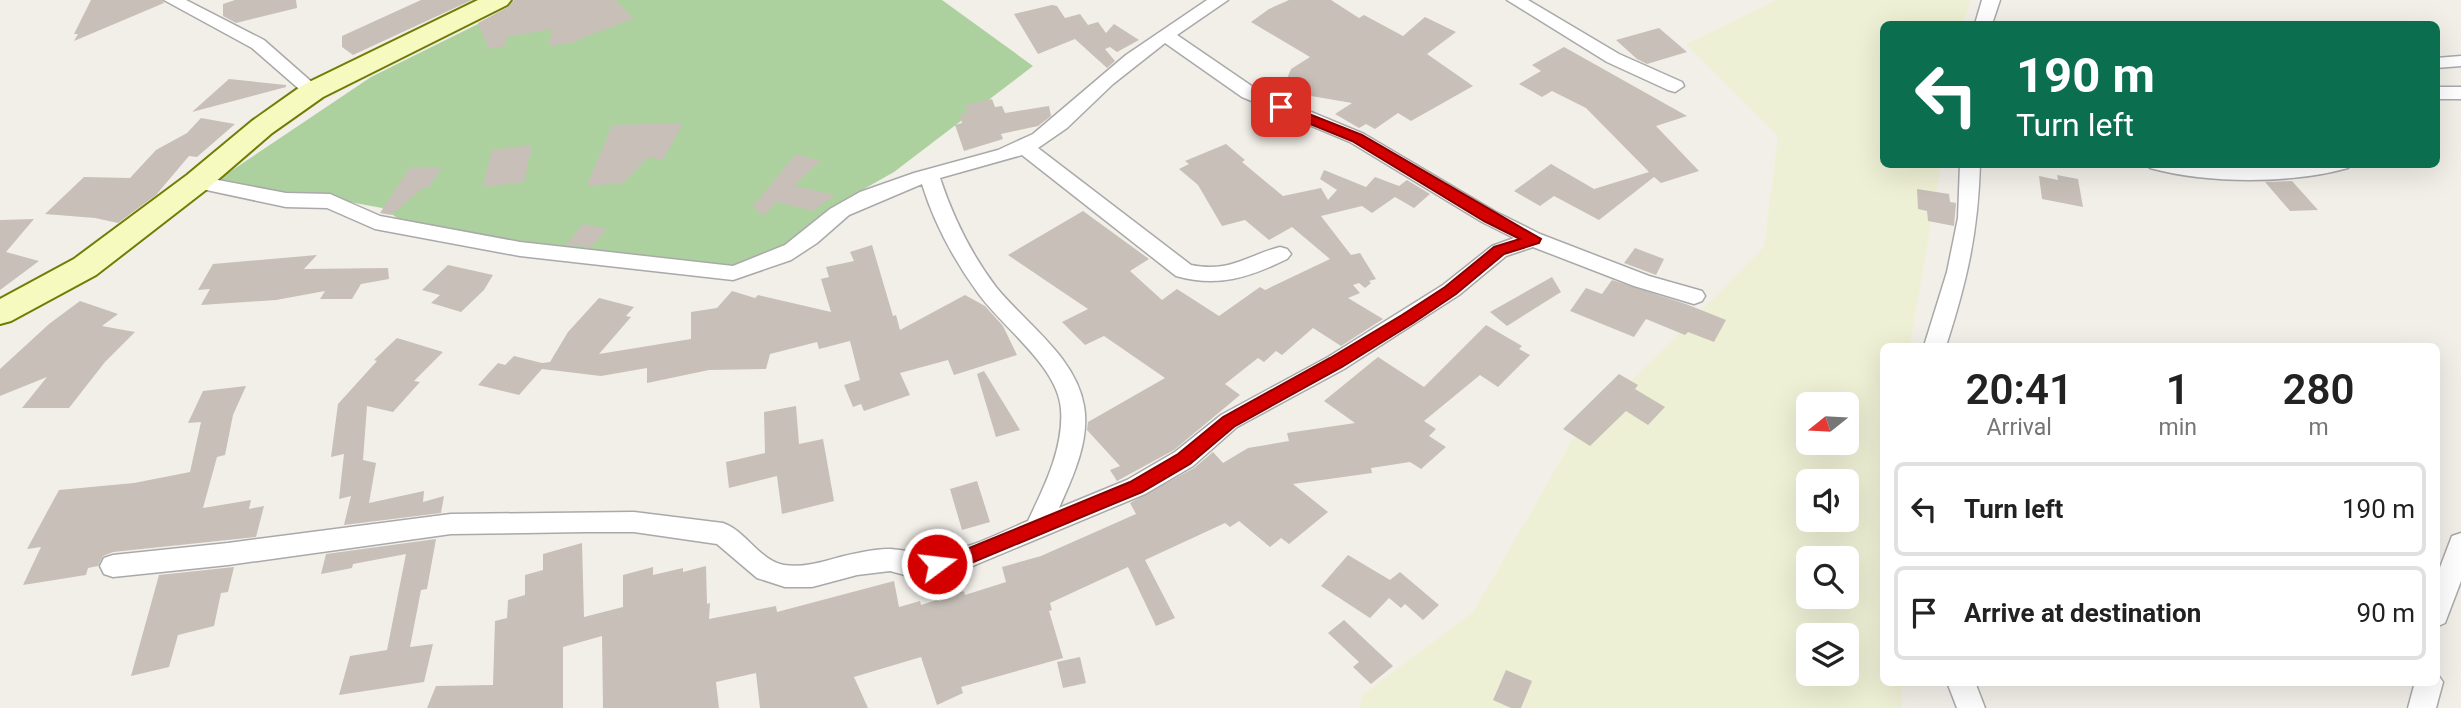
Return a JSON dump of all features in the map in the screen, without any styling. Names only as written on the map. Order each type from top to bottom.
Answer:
[{"type":"main road","points":[[0,313],[85,267],[197,182],[262,127],[313,91],[498,0]]},
{"type":"street","points":[[173,0],[258,44],[313,91]]},
{"type":"street","points":[[197,182],[286,200],[330,201],[375,222],[520,249],[733,273],[760,266],[783,255],[808,240],[842,209],[882,190],[929,174],[1003,156],[1024,147],[1071,116],[1088,96],[1126,64],[1219,0]]},
{"type":"street","points":[[1516,0],[1613,58],[1675,86]]},
{"type":"street","points":[[1985,21],[1991,0]]},
{"type":"street","points":[[1167,36],[1249,93],[1357,138],[1489,217],[1533,239],[1642,281],[1694,296]]},
{"type":"street","points":[[2440,63],[2461,61]]},
{"type":"street","points":[[2440,93],[2461,93]]},
{"type":"street","points":[[1024,147],[1184,271],[1205,277],[1227,276],[1280,254]]},
{"type":"street","points":[[1936,343],[1950,302],[1966,232],[1970,168]]},
{"type":"street","points":[[2188,168],[2212,171],[2282,171],[2328,168]]},
{"type":"street","points":[[929,174],[939,208],[960,248],[996,302],[1059,373],[1069,392],[1072,419],[1067,453],[1056,488],[1037,528]]},
{"type":"street","points":[[113,566],[194,559],[438,525],[634,522],[723,534],[766,570],[785,576],[812,576],[857,564],[890,560],[905,564],[937,564],[965,558],[1136,487],[1184,459],[1229,421],[1336,363],[1407,319],[1451,290],[1499,251],[1533,239]]},
{"type":"street","points":[[2440,604],[2461,544]]},
{"type":"street","points":[[1962,686],[1970,708]]},
{"type":"street","points":[[2422,708],[2428,686]]},
{"type":"green space","points":[[543,0],[942,0],[1033,66],[894,172],[848,198],[806,238],[742,271],[425,236],[382,208],[328,198],[207,187],[371,77],[490,18]]},
{"type":"green space","points":[[1777,0],[1971,0],[1963,21],[1880,21],[1880,168],[1940,168],[1911,343],[1880,343],[1880,686],[1902,686],[1902,708],[1359,708],[1362,695],[1474,611],[1572,440],[1764,247],[1778,136],[1686,44]]},
{"type":"building","points":[[91,0],[162,0],[164,3],[74,41],[78,34],[74,34]]},
{"type":"building","points":[[235,0],[296,0],[297,8],[236,23],[223,16],[223,4]]},
{"type":"building","points":[[421,0],[472,0],[353,55],[342,47],[342,36]]},
{"type":"building","points":[[514,0],[615,0],[634,18],[570,43],[549,46],[552,29],[506,37],[505,46],[489,49],[478,23],[508,7]]},
{"type":"building","points":[[1289,0],[1331,0],[1359,18],[1364,15],[1403,36],[1425,17],[1456,32],[1427,54],[1473,86],[1411,121],[1398,113],[1375,129],[1366,124],[1359,128],[1335,114],[1352,103],[1282,91],[1291,69],[1310,57],[1251,22],[1269,9]]},
{"type":"building","points":[[1057,6],[1065,18],[1080,14],[1088,25],[1098,22],[1106,33],[1114,24],[1139,40],[1117,52],[1110,47],[1105,49],[1115,61],[1107,68],[1075,39],[1038,54],[1014,14]]},
{"type":"building","points":[[1659,28],[1687,52],[1647,64],[1637,59],[1616,40]]},
{"type":"building","points":[[1564,47],[1687,116],[1656,126],[1699,171],[1661,183],[1654,177],[1599,220],[1554,196],[1540,206],[1514,191],[1551,164],[1594,189],[1649,172],[1586,108],[1552,91],[1542,97],[1519,84],[1541,71],[1532,65]]},
{"type":"building","points":[[229,79],[286,85],[286,87],[192,112]]},
{"type":"building","points":[[992,99],[995,107],[1002,106],[1005,113],[1049,106],[1051,116],[1038,126],[1001,134],[1003,139],[964,151],[955,125],[962,123],[960,114],[968,113],[965,105]]},
{"type":"building","points":[[201,118],[235,124],[197,157],[189,156],[156,195],[118,223],[95,218],[45,214],[84,177],[130,178],[156,150],[187,133]]},
{"type":"building","points":[[683,123],[663,160],[648,157],[623,183],[587,186],[612,125]]},
{"type":"building","points":[[1226,144],[1245,160],[1242,162],[1283,196],[1321,188],[1328,200],[1337,190],[1320,179],[1324,170],[1366,187],[1375,177],[1399,186],[1407,180],[1430,194],[1414,208],[1395,197],[1372,213],[1362,206],[1321,216],[1351,255],[1360,253],[1376,279],[1369,281],[1371,283],[1365,288],[1359,283],[1353,285],[1360,293],[1348,298],[1383,319],[1341,346],[1313,328],[1282,355],[1276,351],[1264,362],[1258,358],[1225,384],[1240,395],[1174,450],[1117,481],[1110,470],[1120,466],[1087,430],[1088,422],[1165,378],[1104,336],[1085,345],[1062,322],[1088,309],[1008,255],[1083,211],[1149,259],[1130,271],[1162,300],[1177,289],[1219,316],[1260,287],[1265,290],[1330,259],[1292,227],[1269,240],[1245,220],[1222,226],[1198,185],[1179,169],[1189,164],[1185,161]]},
{"type":"building","points":[[532,145],[524,182],[483,187],[492,150]]},
{"type":"building","points":[[796,154],[820,161],[794,186],[835,195],[813,211],[777,202],[763,216],[753,206]]},
{"type":"building","points":[[410,167],[442,167],[429,187],[424,187],[391,215],[380,213]]},
{"type":"building","points":[[2057,175],[2078,179],[2083,207],[2042,199],[2039,176],[2058,180]]},
{"type":"building","points":[[2292,181],[2318,210],[2290,211],[2265,182]]},
{"type":"building","points":[[1917,189],[1949,194],[1950,202],[1956,203],[1954,226],[1928,221],[1927,211],[1918,209]]},
{"type":"building","points":[[34,219],[6,252],[39,261],[0,290],[0,220]]},
{"type":"building","points":[[583,224],[607,229],[591,247],[566,245]]},
{"type":"building","points":[[872,245],[893,316],[896,315],[900,330],[965,295],[985,306],[1003,326],[1017,355],[954,375],[948,360],[900,373],[910,395],[864,411],[861,404],[853,407],[844,385],[860,380],[850,341],[819,349],[817,342],[770,354],[766,369],[709,370],[647,383],[647,368],[601,376],[542,369],[519,395],[478,385],[498,363],[505,365],[514,356],[542,363],[550,362],[568,332],[599,298],[634,307],[626,316],[631,317],[599,354],[691,339],[691,312],[717,308],[732,291],[831,312],[821,279],[829,277],[826,267],[854,261],[850,252]]},
{"type":"building","points":[[1635,248],[1664,259],[1656,275],[1624,263]]},
{"type":"building","points":[[317,255],[304,269],[388,268],[389,279],[361,284],[352,299],[320,299],[325,291],[276,300],[201,305],[210,289],[198,290],[213,264]]},
{"type":"building","points":[[448,265],[493,275],[484,290],[461,312],[431,303],[440,295],[422,290]]},
{"type":"building","points":[[1552,277],[1561,292],[1507,326],[1490,312]]},
{"type":"building","points":[[1612,280],[1726,320],[1714,342],[1688,332],[1685,335],[1646,319],[1634,337],[1570,311],[1586,288],[1602,294]]},
{"type":"building","points":[[80,301],[118,314],[102,326],[135,332],[105,362],[69,408],[22,408],[47,377],[0,396],[0,369],[49,324]]},
{"type":"building","points":[[1486,325],[1522,346],[1519,349],[1530,355],[1498,387],[1480,375],[1424,421],[1436,429],[1429,436],[1446,447],[1421,469],[1410,462],[1371,468],[1372,473],[1293,484],[1328,512],[1289,544],[1281,538],[1270,547],[1239,521],[1230,527],[1225,523],[1145,560],[1175,618],[1156,626],[1128,567],[1050,603],[1052,610],[1049,611],[1063,658],[961,687],[963,693],[937,705],[921,657],[854,677],[868,708],[760,708],[756,673],[716,682],[719,708],[603,708],[602,636],[563,647],[563,708],[427,708],[436,686],[493,685],[495,621],[507,618],[508,600],[525,595],[525,575],[543,570],[543,554],[582,543],[584,617],[623,607],[623,575],[653,567],[653,575],[706,566],[709,619],[776,606],[777,612],[894,581],[899,607],[920,601],[921,605],[964,591],[965,595],[1006,582],[1002,567],[1041,556],[1136,514],[1130,503],[1194,468],[1213,452],[1223,463],[1248,448],[1289,441],[1287,433],[1355,423],[1324,401],[1378,357],[1424,387]]},
{"type":"building","points":[[397,338],[443,352],[414,381],[420,382],[393,412],[367,406],[363,460],[376,463],[369,503],[424,491],[423,502],[444,496],[441,513],[344,525],[351,496],[339,499],[344,454],[331,457],[338,404],[377,361],[374,360]]},
{"type":"building","points":[[984,371],[1020,430],[996,437],[977,374]]},
{"type":"building","points":[[1619,374],[1638,385],[1635,389],[1665,407],[1648,425],[1626,411],[1590,446],[1563,429]]},
{"type":"building","points":[[246,386],[233,415],[225,455],[217,457],[203,508],[251,500],[249,509],[264,506],[256,537],[113,552],[103,556],[98,566],[88,568],[86,575],[23,585],[41,547],[27,549],[59,490],[134,483],[190,472],[201,422],[188,423],[203,391]]},
{"type":"building","points":[[796,406],[799,444],[823,439],[834,501],[782,514],[777,476],[729,488],[726,462],[765,453],[764,412]]},
{"type":"building","points":[[977,481],[990,522],[962,530],[950,489]]},
{"type":"building","points":[[436,539],[427,589],[421,590],[410,647],[433,644],[424,682],[339,695],[350,656],[387,650],[406,554],[353,564],[352,568],[321,574],[326,554]]},
{"type":"building","points":[[1348,555],[1390,580],[1400,572],[1439,605],[1423,620],[1405,604],[1401,608],[1389,598],[1370,618],[1321,586]]},
{"type":"building","points":[[234,567],[228,592],[221,593],[214,626],[178,635],[169,667],[131,676],[159,575]]},
{"type":"building","points":[[1344,620],[1393,666],[1371,684],[1353,667],[1359,662],[1328,633]]},
{"type":"building","points":[[1080,657],[1086,683],[1063,688],[1057,662]]},
{"type":"building","points":[[1506,670],[1532,681],[1521,708],[1511,708],[1493,700]]},
{"type":"route","points":[[937,564],[965,558],[1136,487],[1184,459],[1217,434],[1229,421],[1336,363],[1407,319],[1451,290],[1499,251],[1533,239],[1489,217],[1357,138],[1281,107]]}]
